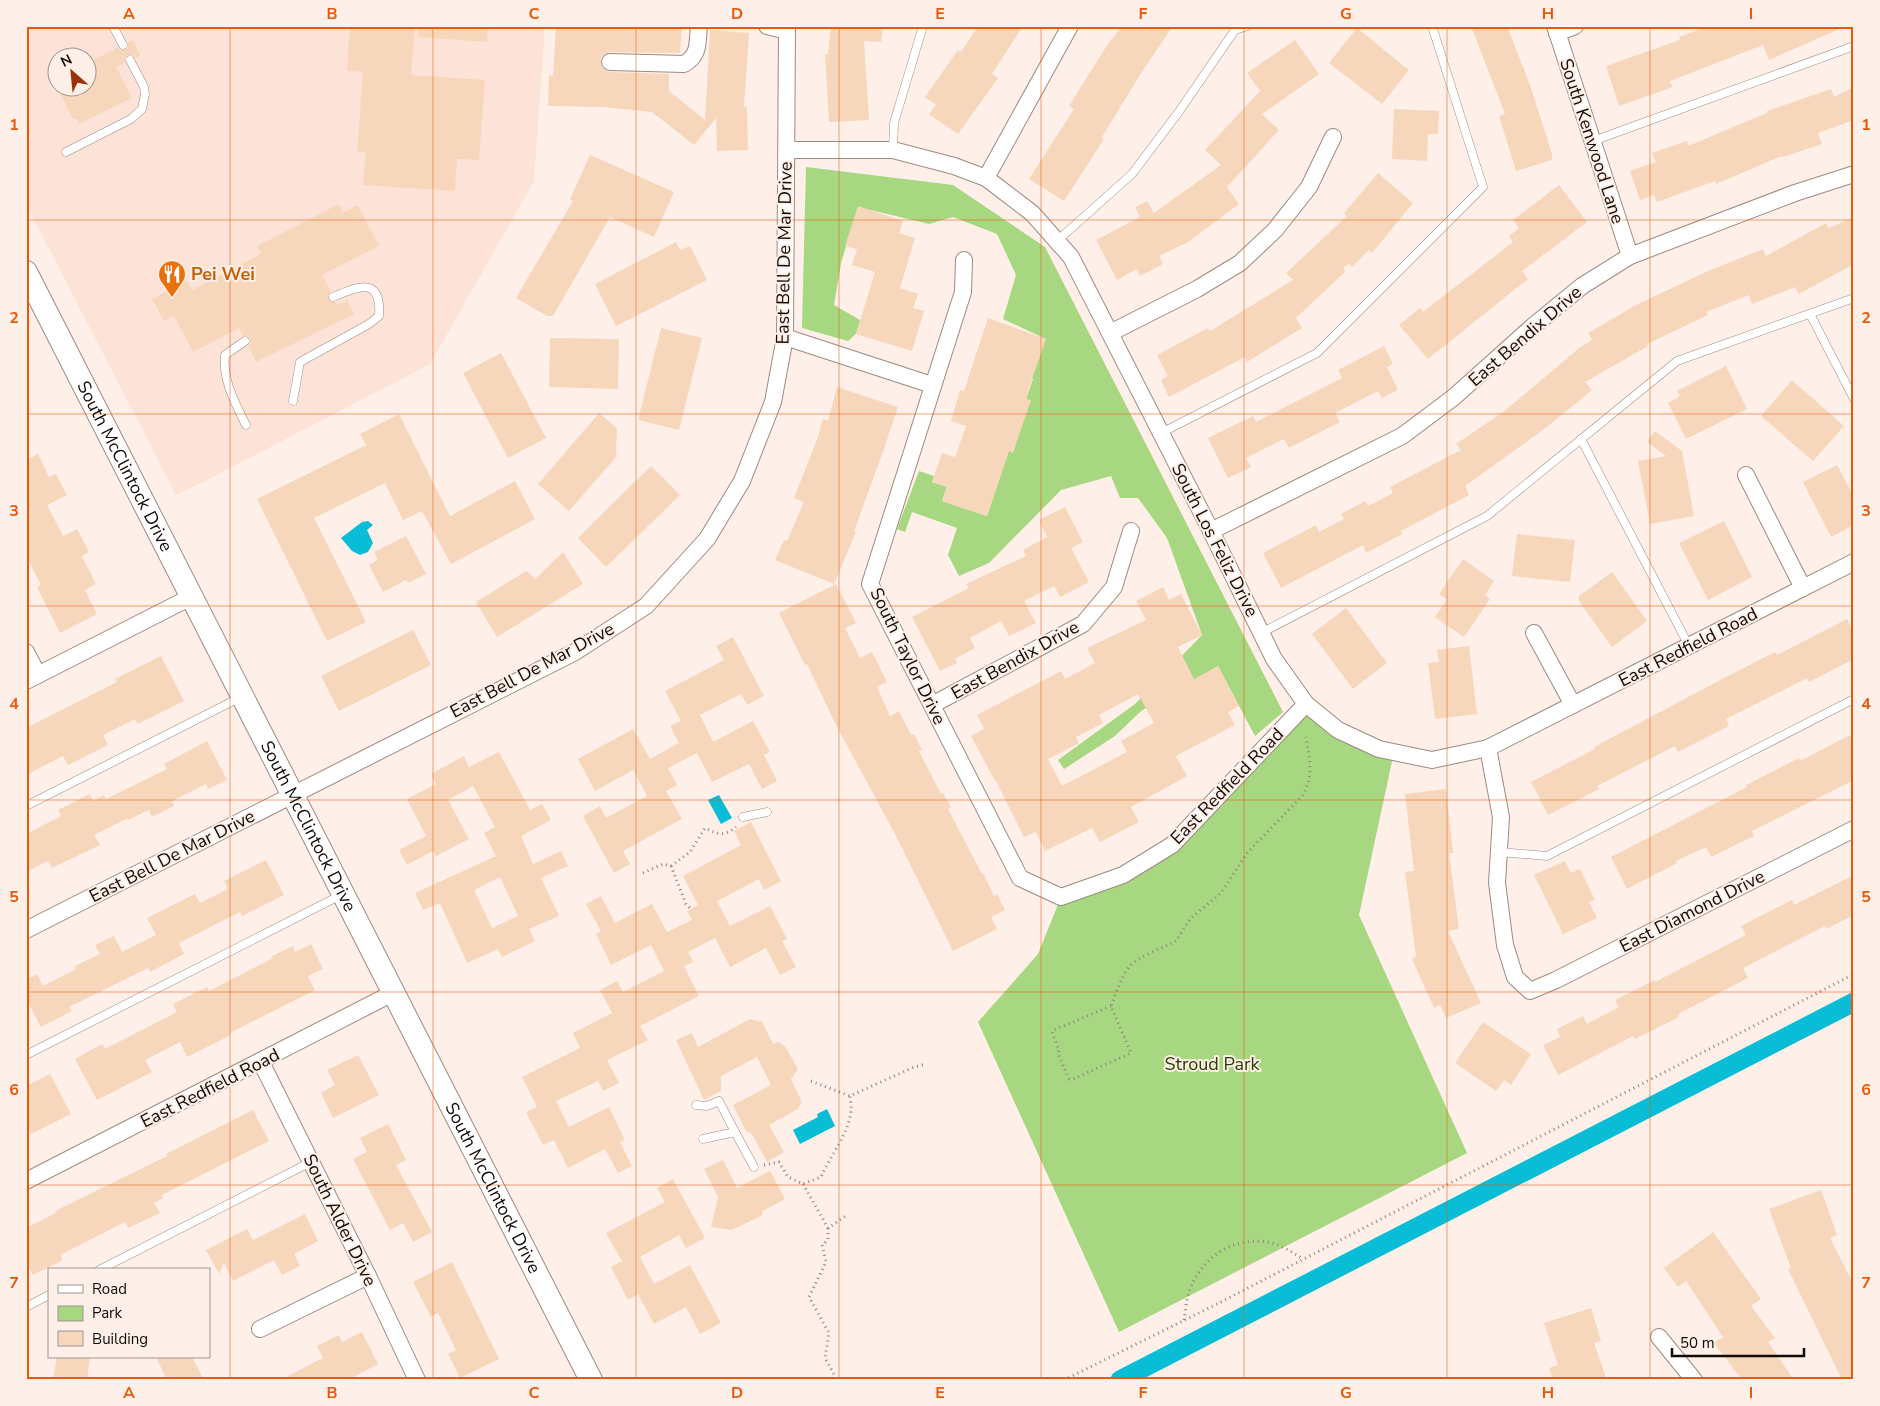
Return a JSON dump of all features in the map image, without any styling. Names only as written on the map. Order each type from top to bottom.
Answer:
[{"type":"main road","name":"South McClintock Drive","points":[[26,272],[291,795],[591,1380]]},
{"type":"street","points":[[610,62],[684,64],[693,59],[696,52],[699,26]]},
{"type":"street","points":[[767,26],[787,29]]},
{"type":"street","points":[[986,178],[1070,26]]},
{"type":"street","points":[[1556,29],[1575,26]]},
{"type":"street","name":"East Bell De Mar Drive","points":[[26,930],[575,652],[646,606],[707,539],[742,481],[773,402],[785,337],[787,29]]},
{"type":"street","name":"South Kenwood Lane","points":[[1556,29],[1630,256]]},
{"type":"street","points":[[1110,334],[1197,290],[1240,263],[1275,230],[1309,186],[1333,136]]},
{"type":"street","name":"South Los Feliz Drive","points":[[787,150],[893,150],[954,166],[986,178],[1032,213],[1071,257],[1274,659],[1306,704],[1338,730],[1379,750],[1432,760],[1488,748]]},
{"type":"street","name":"East Bendix Drive","points":[[1211,531],[1402,436],[1454,398],[1532,327],[1582,286],[1630,256],[1795,193],[1854,174]]},
{"type":"street","name":"South Taylor Drive","points":[[964,260],[963,292],[932,384],[870,584],[1020,878],[1061,897]]},
{"type":"street","points":[[785,337],[932,384]]},
{"type":"street","points":[[1746,475],[1803,588]]},
{"type":"street","name":"East Bendix Drive","points":[[932,706],[1083,624],[1114,587],[1131,531]]},
{"type":"street","name":"East Redfield Road","points":[[1488,748],[1854,562]]},
{"type":"street","points":[[26,652],[32,678],[191,597]]},
{"type":"street","points":[[1534,633],[1573,705]]},
{"type":"street","name":"East Redfield Road","points":[[1061,897],[1123,875],[1172,846],[1306,704]]},
{"type":"street","points":[[1488,748],[1501,817],[1499,852]]},
{"type":"street","name":"East Diamond Drive","points":[[1499,852],[1497,883],[1505,945],[1515,977],[1530,991],[1556,980],[1854,828]]},
{"type":"street","name":"East Redfield Road","points":[[26,1181],[393,993]]},
{"type":"street","name":"South Alder Drive","points":[[261,1062],[368,1276],[417,1380]]},
{"type":"street","points":[[260,1329],[368,1276]]},
{"type":"street","points":[[1659,1337],[1694,1380]]},
{"type":"lane","points":[[113,26],[123,45]]},
{"type":"lane","points":[[893,150],[894,123],[923,26]]},
{"type":"lane","points":[[1057,240],[1132,174],[1178,113],[1235,30],[1248,26]]},
{"type":"lane","points":[[1161,433],[1317,353],[1483,187],[1432,26]]},
{"type":"lane","points":[[1592,141],[1854,46]]},
{"type":"lane","points":[[66,152],[131,119],[142,109],[146,94],[144,86],[130,60]]},
{"type":"lane","points":[[293,401],[300,362],[364,327],[379,316],[380,304],[378,296],[369,288],[358,286],[333,296]]},
{"type":"lane","points":[[1261,632],[1487,516],[1677,361],[1854,298]]},
{"type":"lane","points":[[1810,314],[1854,399]]},
{"type":"lane","points":[[246,341],[225,355],[224,364],[228,384],[246,425]]},
{"type":"lane","points":[[1581,440],[1688,646]]},
{"type":"lane","points":[[26,806],[242,697]]},
{"type":"lane","points":[[1499,852],[1547,856],[1854,700]]},
{"type":"lane","points":[[743,816],[767,812]]},
{"type":"lane","points":[[26,1055],[342,894]]},
{"type":"lane","points":[[696,1106],[707,1106],[719,1101],[754,1168]]},
{"type":"lane","points":[[703,1138],[735,1132]]},
{"type":"lane","points":[[103,1268],[311,1162]]},
{"type":"lane","points":[[26,1306],[48,1295]]},
{"type":"path","points":[[1111,1006],[1054,1030],[1052,1036],[1069,1078],[1082,1075],[1131,1053],[1111,1006],[1120,983],[1131,965],[1180,938],[1183,928],[1190,919],[1221,893],[1247,853],[1302,796],[1308,788],[1311,776],[1306,737]]},
{"type":"path","points":[[643,873],[662,864],[671,866],[690,852],[705,828],[719,834],[730,833],[743,823],[741,818],[743,816]]},
{"type":"path","points":[[671,866],[686,904],[690,908]]},
{"type":"path","points":[[1064,1380],[1303,1259],[1854,974]]},
{"type":"path","points":[[811,1081],[850,1096],[914,1067],[926,1064]]},
{"type":"path","points":[[803,1184],[821,1177],[826,1164],[836,1149],[851,1112],[850,1096]]},
{"type":"path","points":[[754,1168],[779,1162],[788,1177],[803,1184],[828,1228],[828,1240],[822,1245],[826,1262],[809,1297],[829,1332],[825,1358],[837,1380]]},
{"type":"path","points":[[828,1228],[846,1215]]},
{"type":"path","points":[[1184,1320],[1189,1290],[1206,1262],[1218,1252],[1231,1246],[1251,1242],[1268,1242],[1289,1250],[1303,1259]]},
{"type":"shaded area","points":[[26,26],[545,26],[534,181],[430,364],[176,495],[26,204]]},
{"type":"green space","points":[[806,167],[953,185],[1045,247],[1283,712],[1255,736],[1218,666],[1141,711],[1115,736],[1064,769],[1058,760],[1135,704],[1202,635],[1167,538],[1138,498],[1120,498],[1111,476],[1061,490],[989,563],[959,576],[948,555],[957,528],[912,512],[905,532],[897,529],[919,471],[934,476],[932,482],[947,487],[942,501],[987,516],[1033,379],[1023,376],[1046,339],[1003,319],[1016,275],[997,234],[953,217],[929,224],[858,207],[841,263],[834,305],[860,320],[856,334],[848,341],[802,328]]},
{"type":"green space","name":"Stroud Park","points":[[1306,704],[1394,752],[1359,915],[1467,1153],[1119,1332],[978,1022],[1038,954],[1061,897],[1172,845]]},
{"type":"water","points":[[368,521],[373,525],[367,530],[373,543],[368,552],[360,555],[352,551],[341,538],[362,522]]},
{"type":"water","points":[[719,795],[732,818],[721,824],[708,800]]},
{"type":"water","points":[[827,1109],[835,1126],[800,1144],[793,1130],[818,1117],[817,1114]]},
{"type":"building","points":[[350,26],[415,26],[411,75],[485,80],[479,160],[457,159],[455,191],[363,185],[366,152],[357,152],[363,72],[347,71]]},
{"type":"building","points":[[418,26],[488,26],[487,42],[418,37]]},
{"type":"building","points":[[556,26],[682,26],[680,53],[610,52],[601,57],[601,66],[604,70],[610,72],[669,74],[669,91],[705,120],[710,30],[749,33],[744,107],[747,107],[748,150],[717,151],[716,118],[694,145],[652,112],[603,107],[548,106],[549,75],[553,76]]},
{"type":"building","points":[[831,26],[883,26],[881,42],[864,41],[869,120],[829,122],[825,54],[828,54]]},
{"type":"building","points":[[978,26],[1023,26],[992,74],[998,78],[958,134],[929,114],[936,105],[925,97],[958,50],[961,52]]},
{"type":"building","points":[[1122,26],[1173,26],[1143,70],[1102,137],[1104,139],[1064,201],[1029,179],[1074,109],[1069,106],[1106,47]]},
{"type":"building","points":[[1471,26],[1507,26],[1530,85],[1552,154],[1552,160],[1516,171],[1499,116],[1505,114]]},
{"type":"building","points":[[1708,26],[1846,26],[1769,60],[1763,45],[1670,81],[1673,87],[1619,106],[1606,66],[1680,40],[1679,37]]},
{"type":"building","points":[[1357,28],[1409,70],[1382,104],[1329,63]]},
{"type":"building","points":[[133,40],[140,55],[135,58],[133,55],[128,55],[125,57],[125,63],[116,67],[132,98],[79,124],[76,118],[73,119],[62,98],[98,98],[98,58],[118,47],[120,50],[125,50],[128,48],[128,42]]},
{"type":"building","points":[[1295,40],[1319,74],[1262,114],[1279,130],[1227,187],[1239,204],[1188,242],[1159,256],[1163,264],[1140,276],[1137,269],[1117,280],[1096,240],[1140,217],[1135,207],[1147,201],[1154,213],[1221,165],[1205,150],[1260,91],[1247,73]]},
{"type":"building","points":[[1854,87],[1854,120],[1818,133],[1822,144],[1782,156],[1716,184],[1715,181],[1657,202],[1654,195],[1640,200],[1630,171],[1656,162],[1652,153],[1687,141],[1688,146],[1767,113],[1767,111],[1831,89],[1834,97]]},
{"type":"building","points":[[1394,109],[1439,111],[1438,134],[1428,134],[1427,161],[1392,159]]},
{"type":"building","points":[[590,155],[674,192],[654,237],[610,217],[553,316],[547,316],[516,298],[573,201],[570,199]]},
{"type":"building","points":[[1378,173],[1413,203],[1372,253],[1369,250],[1352,267],[1349,264],[1343,268],[1345,272],[1296,318],[1302,328],[1247,362],[1245,357],[1169,397],[1161,380],[1168,376],[1157,355],[1208,328],[1210,331],[1293,280],[1286,273],[1347,216],[1344,213]]},
{"type":"building","points":[[1559,185],[1587,222],[1522,271],[1528,279],[1428,359],[1399,325],[1420,308],[1423,312],[1513,242],[1509,236],[1519,228],[1513,220]]},
{"type":"building","points":[[339,204],[343,213],[358,205],[379,246],[322,275],[331,292],[328,296],[329,301],[336,302],[337,305],[347,300],[354,314],[256,362],[248,346],[250,338],[243,336],[239,328],[193,352],[174,316],[164,321],[152,299],[187,281],[192,290],[261,254],[257,246]]},
{"type":"building","points":[[858,206],[903,221],[899,233],[915,238],[900,288],[918,294],[913,308],[924,311],[912,351],[856,334],[875,272],[852,265],[857,249],[845,246]]},
{"type":"building","points":[[1854,217],[1854,264],[1799,294],[1795,287],[1752,304],[1749,295],[1706,312],[1708,315],[1647,344],[1648,346],[1585,382],[1592,390],[1543,430],[1465,486],[1469,495],[1401,531],[1402,534],[1366,553],[1363,545],[1281,588],[1263,553],[1316,525],[1319,532],[1344,519],[1341,514],[1365,501],[1368,506],[1393,493],[1390,487],[1461,450],[1456,444],[1506,410],[1579,348],[1592,340],[1588,333],[1636,305],[1708,271],[1763,249],[1766,256],[1826,223],[1829,228]]},
{"type":"building","points":[[676,242],[680,250],[690,246],[707,280],[616,326],[595,284]]},
{"type":"building","points":[[988,318],[1046,339],[1026,399],[1031,400],[1013,453],[1009,451],[987,516],[942,501],[947,487],[932,482],[942,453],[955,457],[966,426],[951,421],[960,390],[964,391]]},
{"type":"building","points":[[661,328],[702,338],[679,430],[638,420]]},
{"type":"building","points":[[550,338],[619,339],[618,389],[549,387]]},
{"type":"building","points":[[1384,346],[1393,364],[1387,367],[1398,390],[1382,398],[1378,391],[1335,413],[1340,422],[1289,448],[1284,439],[1246,458],[1251,467],[1228,478],[1208,438],[1253,416],[1256,422],[1342,378],[1338,370]]},
{"type":"building","points":[[501,353],[546,438],[508,458],[463,373]]},
{"type":"building","points":[[1726,366],[1747,409],[1686,439],[1668,403],[1680,396],[1677,391]]},
{"type":"building","points":[[1792,380],[1844,426],[1813,461],[1761,416]]},
{"type":"building","points":[[837,387],[898,407],[854,531],[856,532],[834,584],[775,560],[784,540],[787,541],[804,502],[794,498],[818,437],[823,419],[828,421]]},
{"type":"building","points":[[599,413],[617,428],[616,457],[569,511],[538,484]]},
{"type":"building","points":[[399,414],[450,516],[515,481],[535,519],[451,564],[422,511],[403,520],[385,483],[314,518],[366,622],[327,641],[257,499],[366,445],[360,434]]},
{"type":"building","points":[[1655,431],[1682,451],[1694,516],[1650,524],[1638,461],[1666,456],[1647,442]]},
{"type":"building","points":[[38,454],[49,477],[56,474],[67,495],[47,505],[63,536],[77,529],[89,552],[82,556],[96,584],[85,590],[97,614],[60,633],[37,587],[41,585],[26,556],[26,460]]},
{"type":"building","points":[[1837,465],[1854,497],[1854,525],[1831,537],[1803,482]]},
{"type":"building","points":[[651,466],[680,495],[606,567],[578,538]]},
{"type":"building","points":[[1065,507],[1083,542],[1071,548],[1089,582],[1060,597],[1054,586],[1024,601],[1036,623],[1009,636],[1001,621],[970,638],[975,648],[955,659],[957,663],[940,671],[912,617],[969,588],[966,584],[1026,556],[1023,550],[1047,537],[1039,520]]},
{"type":"building","points":[[1724,521],[1752,577],[1708,600],[1679,543]]},
{"type":"building","points":[[1517,534],[1575,540],[1570,582],[1512,576]]},
{"type":"building","points":[[406,536],[426,574],[408,583],[406,580],[383,592],[369,565],[378,560],[374,552]]},
{"type":"building","points":[[563,552],[583,584],[497,637],[476,602],[526,571],[535,579]]},
{"type":"building","points":[[1463,559],[1494,581],[1485,595],[1490,599],[1464,637],[1435,617],[1447,600],[1439,594]]},
{"type":"building","points":[[1612,572],[1647,621],[1612,647],[1579,601],[1579,596]]},
{"type":"building","points":[[836,584],[856,623],[845,628],[860,658],[872,652],[887,682],[877,687],[890,716],[899,711],[911,735],[914,734],[922,750],[919,751],[941,794],[943,793],[951,807],[948,809],[994,896],[997,894],[1005,910],[991,917],[997,929],[953,951],[896,836],[835,723],[807,664],[805,665],[779,613]]},
{"type":"building","points":[[1163,587],[1169,600],[1181,594],[1202,635],[1178,647],[1194,679],[1218,666],[1239,706],[1228,712],[1235,725],[1176,756],[1187,776],[1131,807],[1139,822],[1100,842],[1092,828],[1045,851],[1036,832],[1024,837],[971,736],[984,729],[977,715],[1061,671],[1065,679],[1095,663],[1087,648],[1146,620],[1136,601]],"holes":[[[1138,694],[1154,723],[1121,741],[1127,752],[1062,786],[1048,759],[1079,743],[1076,737],[1103,723],[1099,715]]]},
{"type":"building","points":[[1346,608],[1387,663],[1353,689],[1312,634]]},
{"type":"building","points":[[1847,619],[1854,633],[1854,659],[1809,682],[1807,678],[1726,719],[1729,726],[1678,752],[1675,746],[1597,786],[1599,789],[1548,815],[1531,782],[1724,678],[1775,652],[1777,655]]},
{"type":"building","points":[[413,630],[431,665],[339,711],[321,676]]},
{"type":"building","points":[[733,637],[764,696],[747,705],[741,694],[700,715],[713,742],[753,721],[770,752],[764,755],[777,781],[762,789],[749,764],[712,782],[697,753],[668,768],[677,785],[666,791],[682,819],[623,851],[630,864],[614,873],[583,816],[600,806],[606,818],[647,796],[633,770],[595,791],[578,759],[633,729],[650,759],[679,743],[670,726],[681,721],[665,691],[724,660],[716,646]]},
{"type":"building","points":[[1469,646],[1477,714],[1435,719],[1428,663],[1439,662],[1437,650]]},
{"type":"building","points":[[161,656],[184,701],[138,724],[135,719],[103,735],[108,745],[68,765],[63,756],[26,775],[26,728],[117,682],[115,679]]},
{"type":"building","points":[[1850,735],[1854,743],[1854,780],[1752,831],[1754,836],[1711,857],[1706,847],[1676,861],[1677,863],[1627,889],[1611,857],[1747,787],[1746,785],[1799,758],[1800,761]]},
{"type":"building","points":[[207,741],[227,780],[208,789],[206,784],[172,801],[174,806],[152,817],[149,810],[94,835],[100,845],[52,868],[48,861],[26,872],[26,834],[61,816],[58,810],[90,794],[93,801],[104,795],[106,799],[167,769],[164,764]]},
{"type":"building","points":[[499,752],[530,810],[542,804],[551,820],[521,836],[533,864],[561,851],[568,866],[541,878],[559,916],[529,929],[535,941],[502,957],[498,949],[467,963],[440,903],[423,910],[415,893],[496,856],[484,833],[495,827],[473,786],[448,800],[469,839],[436,856],[433,851],[407,865],[399,850],[426,836],[407,799],[436,784],[431,774],[464,756],[469,767]],"holes":[[[500,877],[518,916],[492,928],[474,890]]]},
{"type":"building","points":[[1446,789],[1453,853],[1449,853],[1459,929],[1448,931],[1481,1003],[1446,1018],[1440,1005],[1434,1008],[1412,959],[1416,957],[1405,872],[1414,871],[1405,794]]},
{"type":"building","points":[[751,822],[781,881],[764,890],[759,879],[717,901],[730,926],[770,906],[787,939],[782,941],[796,967],[780,975],[766,948],[730,967],[715,938],[688,952],[693,962],[684,966],[699,996],[640,1026],[648,1040],[607,1060],[619,1083],[603,1091],[598,1081],[556,1101],[569,1127],[609,1107],[625,1140],[620,1142],[632,1166],[618,1173],[605,1149],[568,1168],[554,1140],[543,1145],[526,1112],[537,1107],[522,1077],[580,1048],[573,1033],[612,1013],[600,990],[617,981],[623,992],[664,971],[651,945],[611,965],[596,934],[601,931],[586,904],[601,896],[615,923],[652,904],[667,932],[692,920],[687,911],[698,905],[683,876],[741,845],[734,831]]},
{"type":"building","points":[[266,860],[284,895],[242,916],[240,912],[179,943],[184,954],[150,972],[148,968],[69,1007],[72,1011],[41,1027],[26,999],[26,980],[37,974],[43,986],[76,969],[75,966],[100,954],[95,945],[114,936],[122,952],[156,935],[147,918],[195,894],[200,903],[228,889],[224,881]]},
{"type":"building","points":[[1565,861],[1571,873],[1580,869],[1595,900],[1589,902],[1597,918],[1563,934],[1534,875]]},
{"type":"building","points":[[1854,875],[1854,915],[1826,929],[1825,926],[1743,968],[1748,978],[1678,1014],[1679,1017],[1635,1039],[1633,1036],[1558,1075],[1543,1045],[1560,1037],[1557,1029],[1583,1016],[1587,1024],[1619,1007],[1615,1000],[1655,980],[1655,982],[1746,935],[1741,926],[1792,900],[1794,905]]},
{"type":"building","points":[[311,944],[323,969],[308,976],[315,990],[187,1057],[180,1042],[145,1060],[152,1072],[97,1100],[75,1059],[102,1044],[105,1049],[177,1012],[173,1004],[207,987],[209,991],[293,946],[295,952]]},
{"type":"building","points":[[750,1019],[762,1022],[773,1044],[779,1042],[785,1046],[798,1069],[791,1079],[802,1102],[798,1109],[769,1125],[784,1152],[767,1162],[752,1134],[746,1131],[733,1105],[771,1085],[757,1057],[721,1076],[721,1091],[704,1100],[676,1040],[692,1033],[698,1047]]},
{"type":"building","points":[[1483,1022],[1531,1054],[1511,1085],[1504,1080],[1496,1091],[1455,1063]]},
{"type":"building","points":[[358,1055],[379,1095],[333,1118],[321,1093],[335,1085],[327,1070]]},
{"type":"building","points":[[50,1074],[71,1114],[31,1134],[26,1124],[26,1086]]},
{"type":"building","points":[[253,1110],[269,1141],[162,1195],[163,1198],[154,1203],[160,1213],[128,1228],[125,1222],[60,1255],[63,1260],[33,1275],[26,1262],[26,1228],[56,1213],[55,1211],[167,1156],[166,1154]]},
{"type":"building","points":[[388,1124],[406,1160],[396,1165],[432,1232],[413,1242],[403,1223],[390,1230],[353,1159],[367,1152],[360,1138]]},
{"type":"building","points":[[723,1160],[737,1188],[770,1171],[785,1199],[763,1211],[761,1216],[732,1230],[711,1227],[718,1197],[704,1169]]},
{"type":"building","points":[[673,1179],[705,1238],[686,1248],[679,1235],[640,1257],[654,1284],[690,1265],[721,1323],[700,1334],[686,1307],[654,1324],[638,1294],[628,1300],[611,1267],[622,1261],[606,1233],[665,1202],[657,1188]]},
{"type":"building","points":[[1821,1190],[1837,1235],[1830,1238],[1854,1285],[1854,1380],[1842,1380],[1788,1269],[1791,1268],[1769,1209]]},
{"type":"building","points":[[305,1214],[318,1241],[294,1254],[300,1266],[282,1275],[274,1260],[233,1281],[224,1263],[219,1274],[206,1250],[247,1229],[253,1240]]},
{"type":"building","points":[[1713,1232],[1761,1299],[1751,1306],[1775,1338],[1768,1342],[1794,1380],[1742,1380],[1714,1343],[1723,1337],[1686,1281],[1678,1287],[1664,1268]]},
{"type":"building","points":[[452,1262],[499,1359],[460,1378],[448,1354],[456,1350],[438,1313],[431,1317],[413,1282]]},
{"type":"building","points":[[1591,1308],[1601,1341],[1594,1343],[1607,1380],[1553,1380],[1549,1368],[1558,1365],[1544,1323]]},
{"type":"building","points":[[362,1332],[378,1364],[348,1380],[280,1380],[323,1358],[317,1346],[339,1335],[342,1342]]},
{"type":"building","points":[[57,1358],[90,1358],[87,1380],[53,1380]]},
{"type":"building","points":[[156,1358],[193,1358],[204,1380],[167,1380]]},
{"type":"waterway","points":[[1120,1380],[1854,1002]]},
{"type":"place","name":"Pei Wei","points":[[172,298]]}]
